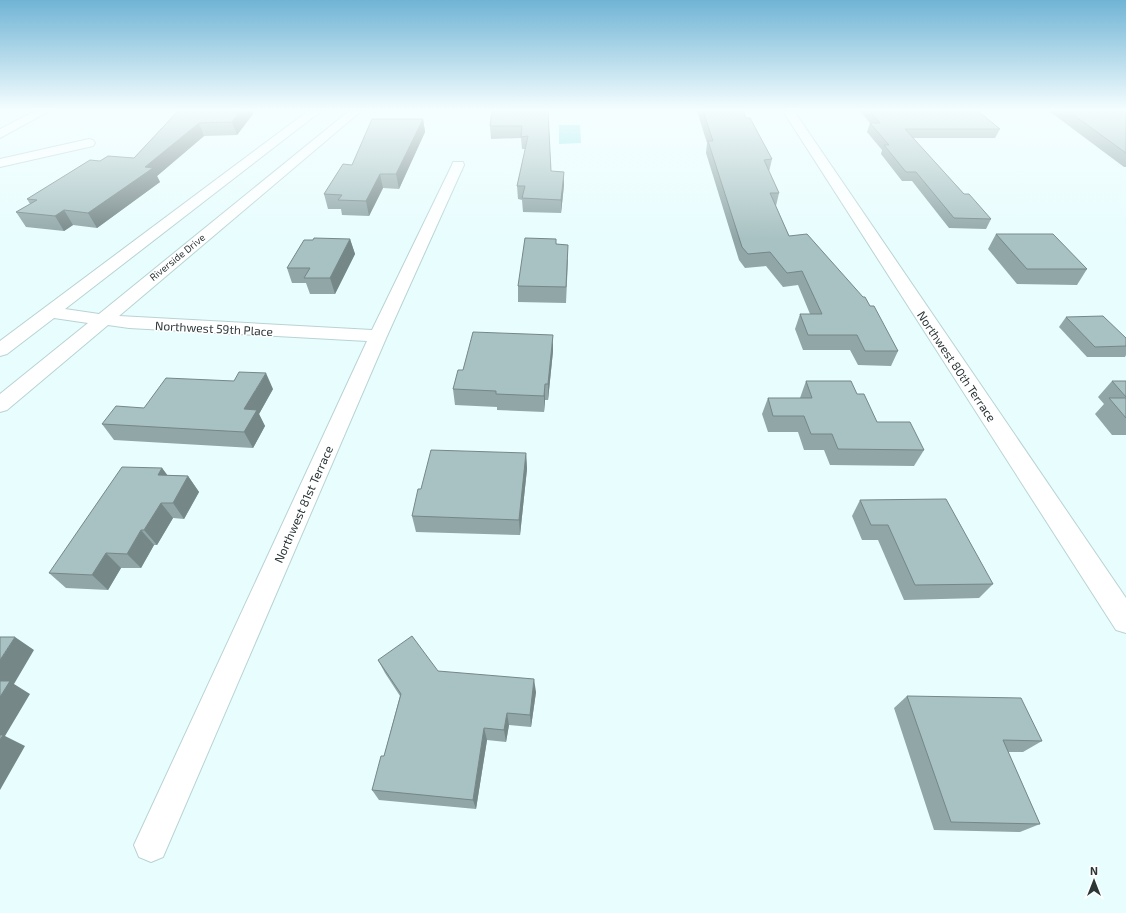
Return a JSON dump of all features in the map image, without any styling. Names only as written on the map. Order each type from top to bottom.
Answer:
[{"type":"street","points":[[0,176],[0,163],[42,154]]},
{"type":"street","points":[[0,350],[260,154]]},
{"type":"street","name":"Riverside Drive","points":[[0,404],[304,154]]},
{"type":"street","name":"Northwest 80th Terrace","points":[[816,154],[1126,621]]},
{"type":"street","name":"Northwest 81st Terrace","points":[[151,845],[378,336],[458,165]]},
{"type":"street","name":"Northwest 59th Place","points":[[50,312],[101,320],[190,328],[378,336]]},
{"type":"building","points":[[138,154],[161,154],[145,167],[153,168],[88,213],[64,210],[55,216],[16,212],[37,200],[27,199],[90,160],[100,161],[108,156],[134,158]]},
{"type":"building","points":[[357,154],[406,154],[396,174],[380,174],[366,201],[338,200],[342,195],[324,194],[343,164],[352,165]]},
{"type":"building","points":[[524,154],[550,154],[551,171],[564,172],[561,200],[522,198],[525,186],[517,186]]},
{"type":"building","points":[[712,154],[769,154],[772,159],[764,160],[779,193],[770,193],[789,236],[807,234],[863,297],[865,297],[870,306],[874,306],[898,351],[865,351],[857,335],[808,335],[800,314],[822,314],[802,271],[787,273],[770,252],[748,254],[742,247]]},
{"type":"building","points":[[891,154],[927,154],[964,194],[969,194],[991,219],[954,218],[916,172],[906,172]]},
{"type":"building","points":[[996,234],[1053,234],[1087,269],[1027,269]]},
{"type":"building","points":[[314,238],[350,239],[330,278],[304,278],[310,268],[287,268],[304,240],[313,240]]},
{"type":"building","points":[[525,238],[556,239],[556,244],[568,245],[566,287],[518,286]]},
{"type":"building","points":[[1103,316],[1126,338],[1126,346],[1095,347],[1066,317]]},
{"type":"building","points":[[473,332],[553,335],[548,384],[545,384],[544,396],[496,394],[496,391],[453,389],[458,370],[463,370]]},
{"type":"building","points":[[239,372],[266,373],[244,409],[257,410],[244,432],[102,424],[116,406],[144,408],[166,378],[234,381]]},
{"type":"building","points":[[806,381],[851,381],[857,394],[864,394],[877,422],[910,422],[924,450],[838,449],[832,434],[811,434],[804,416],[773,416],[768,398],[812,398]]},
{"type":"building","points":[[1112,381],[1126,381],[1126,397]]},
{"type":"building","points":[[1109,398],[1126,398],[1126,418]]},
{"type":"building","points":[[431,450],[526,453],[519,520],[412,516],[418,489],[421,489]]},
{"type":"building","points":[[122,467],[162,468],[158,475],[188,476],[173,503],[161,503],[144,530],[141,530],[127,554],[106,553],[92,575],[49,573]]},
{"type":"building","points":[[946,499],[993,584],[915,585],[888,525],[871,525],[860,500]]},
{"type":"building","points":[[412,636],[438,671],[534,679],[530,715],[507,713],[504,730],[484,728],[473,800],[372,790],[381,756],[384,756],[401,694],[378,660]]},
{"type":"building","points":[[0,637],[15,637],[0,660]]},
{"type":"building","points":[[0,681],[10,681],[0,697]]},
{"type":"building","points":[[907,696],[1021,698],[1042,741],[1003,740],[1040,824],[951,822]]}]
